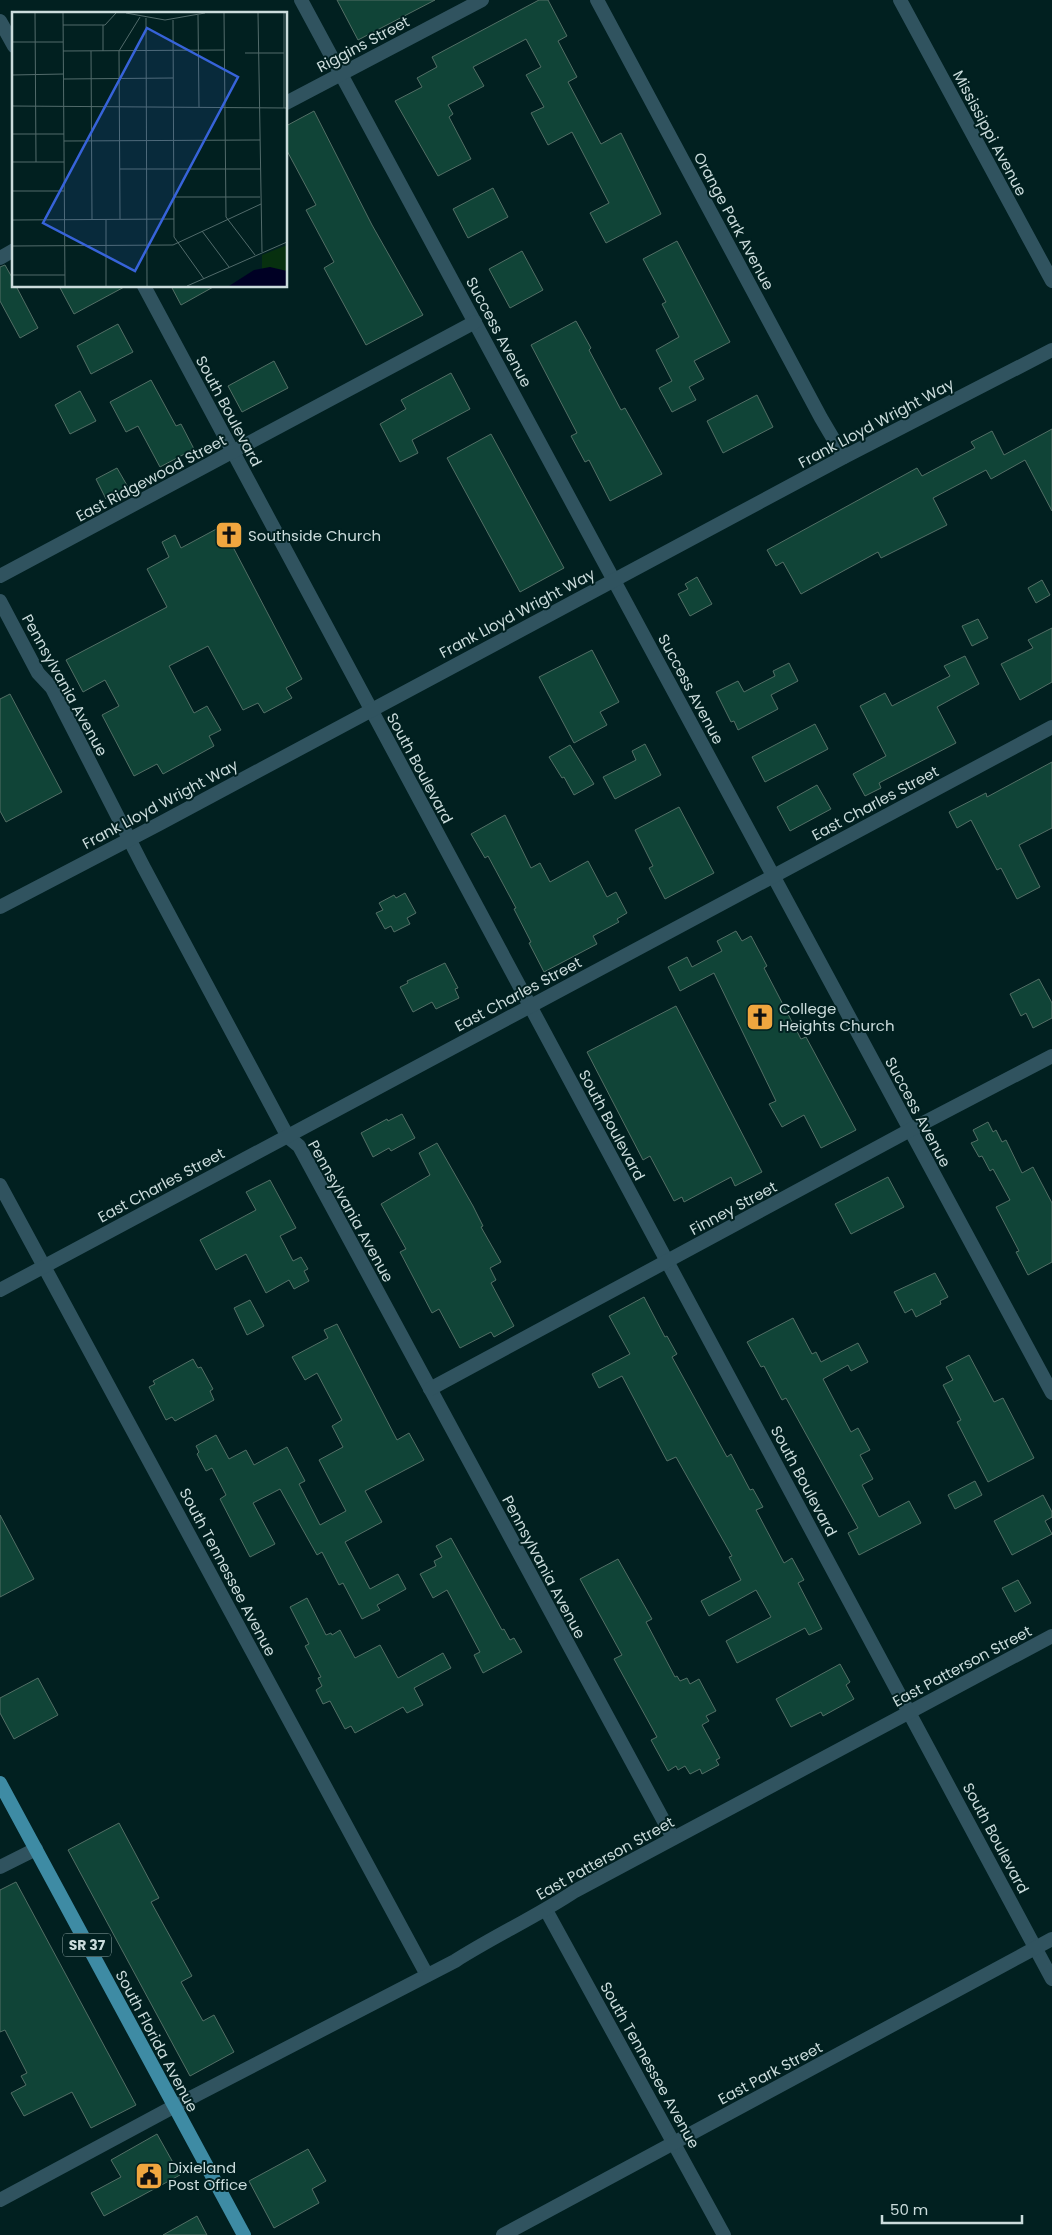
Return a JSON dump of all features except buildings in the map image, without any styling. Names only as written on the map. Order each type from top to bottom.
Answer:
[{"type":"main road","name":"South Florida Avenue","points":[[0,1783],[173,2107],[244,2235]]},
{"type":"street","name":"Success Avenue","points":[[301,0],[1050,1386]]},
{"type":"street","name":"Riggins Street","points":[[288,102],[482,0]]},
{"type":"street","name":"Orange Park Avenue","points":[[597,0],[821,418],[844,457]]},
{"type":"street","name":"Mississippi Avenue","points":[[900,0],[1052,281]]},
{"type":"street","points":[[0,21],[12,42]]},
{"type":"street","points":[[0,258],[12,251]]},
{"type":"street","name":"South Boulevard","points":[[145,288],[1052,1978]]},
{"type":"street","name":"East Ridgewood Street","points":[[0,576],[475,322]]},
{"type":"street","name":"Frank Lloyd Wright Way","points":[[0,907],[844,457],[1052,350]]},
{"type":"street","name":"Pennsylvania Avenue","points":[[0,601],[38,673],[52,688],[143,866],[288,1137],[299,1146],[673,1838]]},
{"type":"street","name":"East Charles Street","points":[[0,1290],[1052,727]]},
{"type":"street","name":"Finney Street","points":[[430,1389],[910,1130],[1052,1056]]},
{"type":"street","name":"South Tennessee Avenue","points":[[0,1185],[427,1975]]},
{"type":"street","name":"East Patterson Street","points":[[0,2200],[173,2107],[427,1975],[546,1910],[575,1891],[1052,1636]]},
{"type":"street","points":[[0,1866],[36,1849]]},
{"type":"street","name":"South Tennessee Avenue","points":[[546,1910],[724,2235]]},
{"type":"street","name":"East Park Street","points":[[503,2235],[1052,1939]]},
{"type":"place","name":"Southside Church","points":[[229,535]]},
{"type":"place","name":"College Heights Church","points":[[760,1017]]},
{"type":"place","name":"Dixieland Post Office","points":[[149,2176]]}]
